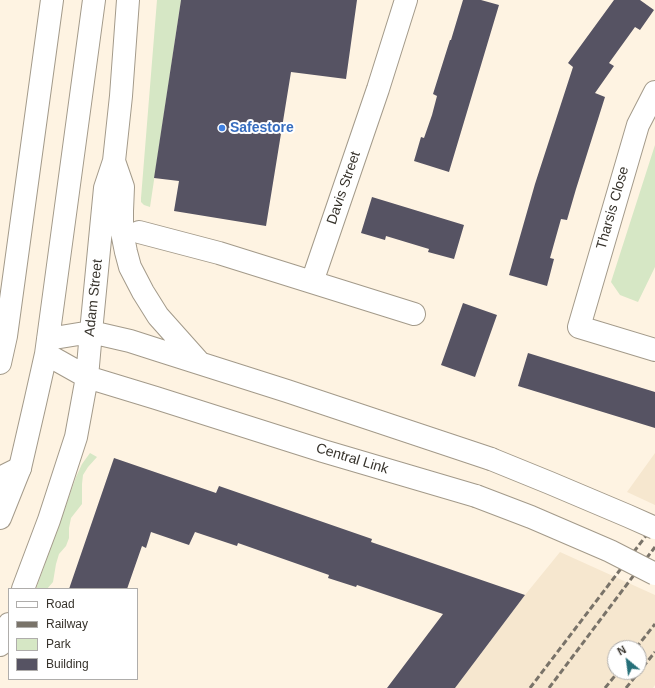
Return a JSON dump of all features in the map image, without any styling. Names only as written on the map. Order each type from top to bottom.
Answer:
[{"type":"main road","points":[[0,364],[6,336],[52,0]]},
{"type":"main road","points":[[0,518],[20,468],[47,347],[94,0]]},
{"type":"main road","name":"Adam Street","points":[[23,588],[49,520],[76,437],[87,377],[106,188],[114,161],[121,96],[128,0]]},
{"type":"main road","name":"Davis Street","points":[[312,282],[378,89],[406,0]]},
{"type":"main road","name":"Tharsis Close","points":[[655,92],[638,124],[578,328],[655,350]]},
{"type":"main road","points":[[114,161],[123,187],[122,232],[130,267],[158,316],[200,363]]},
{"type":"main road","points":[[139,232],[219,253],[414,314]]},
{"type":"main road","points":[[47,347],[91,332],[130,342],[200,363],[491,459],[655,528]]},
{"type":"main road","name":"Central Link","points":[[47,347],[87,377],[323,451],[476,496],[531,517],[603,548],[655,574]]},
{"type":"main road","points":[[0,478],[20,468]]},
{"type":"main road","points":[[0,645],[8,626]]},
{"type":"shaded area","points":[[655,453],[655,505],[627,492]]},
{"type":"shaded area","points":[[560,552],[655,595],[655,685],[653,688],[455,688],[525,595]]},
{"type":"green space","points":[[157,0],[181,0],[150,207],[141,202],[141,198]]},
{"type":"green space","points":[[655,145],[655,267],[638,302],[620,295],[611,282]]},
{"type":"green space","points":[[90,453],[97,457],[83,475],[82,504],[71,518],[69,538],[66,546],[59,554],[53,582],[48,588],[36,588],[76,477],[82,464]]},
{"type":"building","name":"Safestore","points":[[181,0],[357,0],[346,79],[291,72],[266,226],[174,211],[179,181],[154,178]]},
{"type":"building","points":[[463,0],[481,0],[499,5],[449,172],[414,161],[421,137],[424,138],[432,115],[437,96],[433,94]]},
{"type":"building","points":[[614,0],[640,0],[654,10],[640,30],[635,27],[609,63],[614,66],[595,93],[605,97],[567,220],[561,219],[550,258],[554,259],[547,286],[509,275],[535,184],[573,67],[568,63]]},
{"type":"building","points":[[372,197],[464,225],[454,259],[428,252],[429,249],[386,236],[385,240],[361,233]]},
{"type":"building","points":[[463,303],[497,315],[475,377],[441,365]]},
{"type":"building","points":[[528,353],[655,392],[655,428],[518,386]]},
{"type":"building","points":[[114,458],[216,493],[219,486],[372,539],[371,542],[525,595],[455,688],[387,688],[443,614],[357,585],[356,587],[328,578],[329,575],[238,543],[237,546],[195,532],[189,545],[151,532],[146,548],[142,546],[127,588],[69,588]]},
{"type":"railway","points":[[530,688],[655,524]]},
{"type":"railway","points":[[549,688],[655,547]]},
{"type":"railway","points":[[642,640],[655,624]]},
{"type":"railway","points":[[626,688],[655,652]]},
{"type":"railway","points":[[605,688],[612,680]]},
{"type":"place","name":"Safestore","points":[[222,128]]}]
